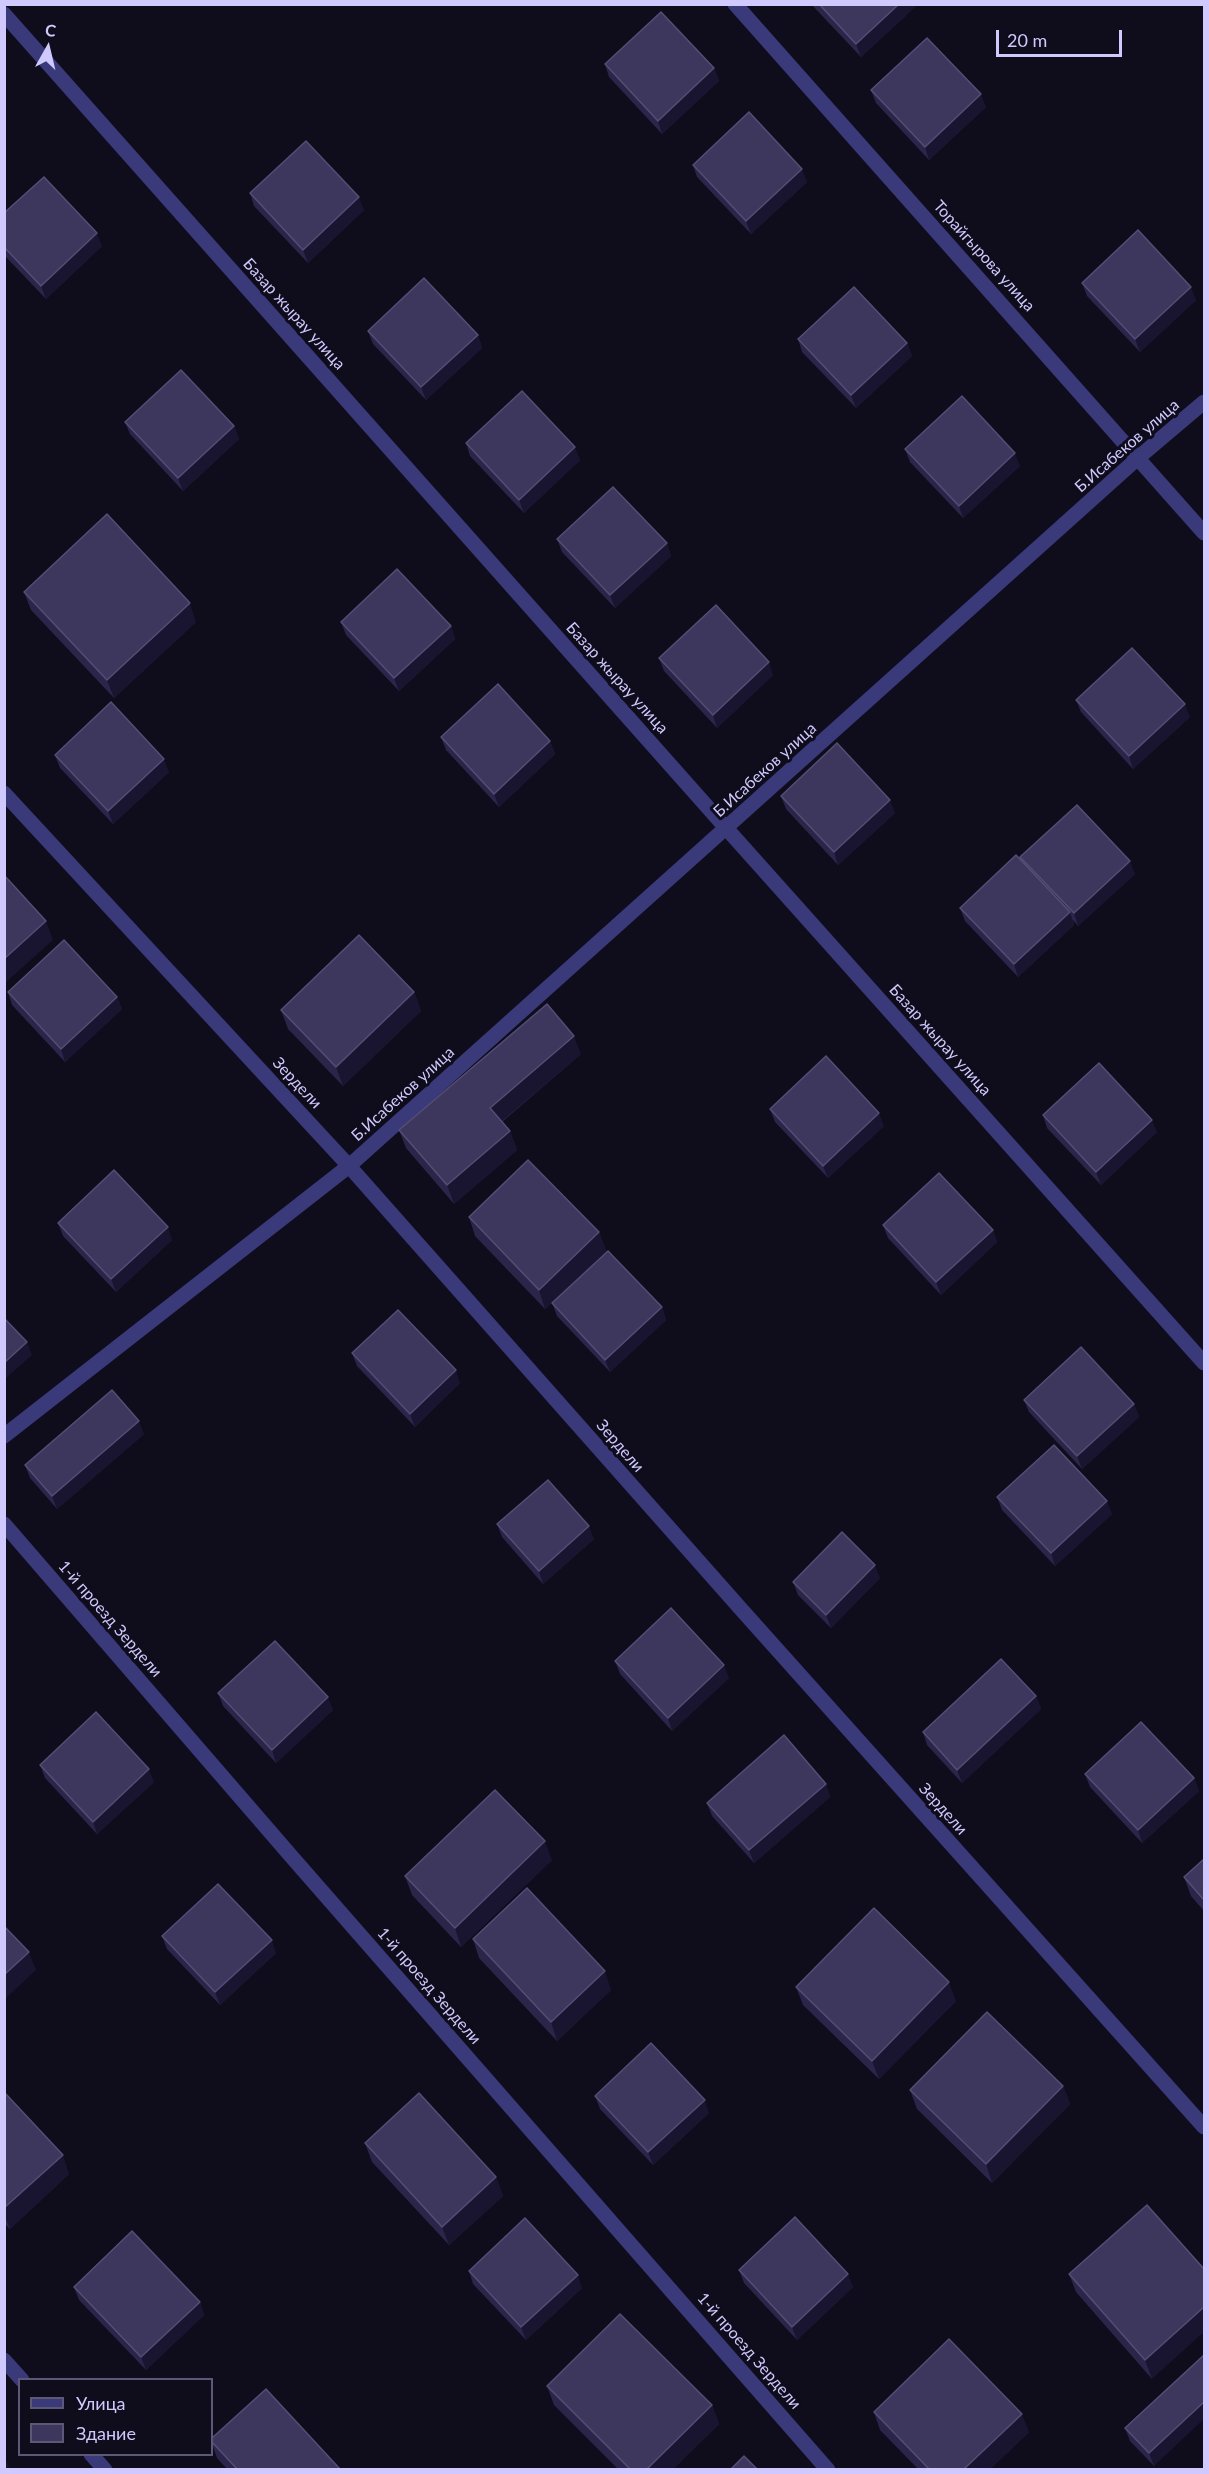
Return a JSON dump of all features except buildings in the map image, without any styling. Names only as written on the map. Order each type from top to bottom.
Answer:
[{"type":"street","name":"Торайгырова улица","points":[[735,4],[1204,533]]},
{"type":"street","name":"Базар жырау улица","points":[[4,14],[1204,1363]]},
{"type":"street","name":"Б.Исабеков улица","points":[[4,1436],[349,1166],[1139,457],[1204,402]]},
{"type":"street","name":"Зердели","points":[[4,793],[349,1166],[1204,2127]]},
{"type":"street","name":"1-й проезд Зердели","points":[[4,1524],[828,2469]]},
{"type":"street","points":[[4,2360],[21,2378]]},
{"type":"street","points":[[93,2456],[105,2469]]}]
